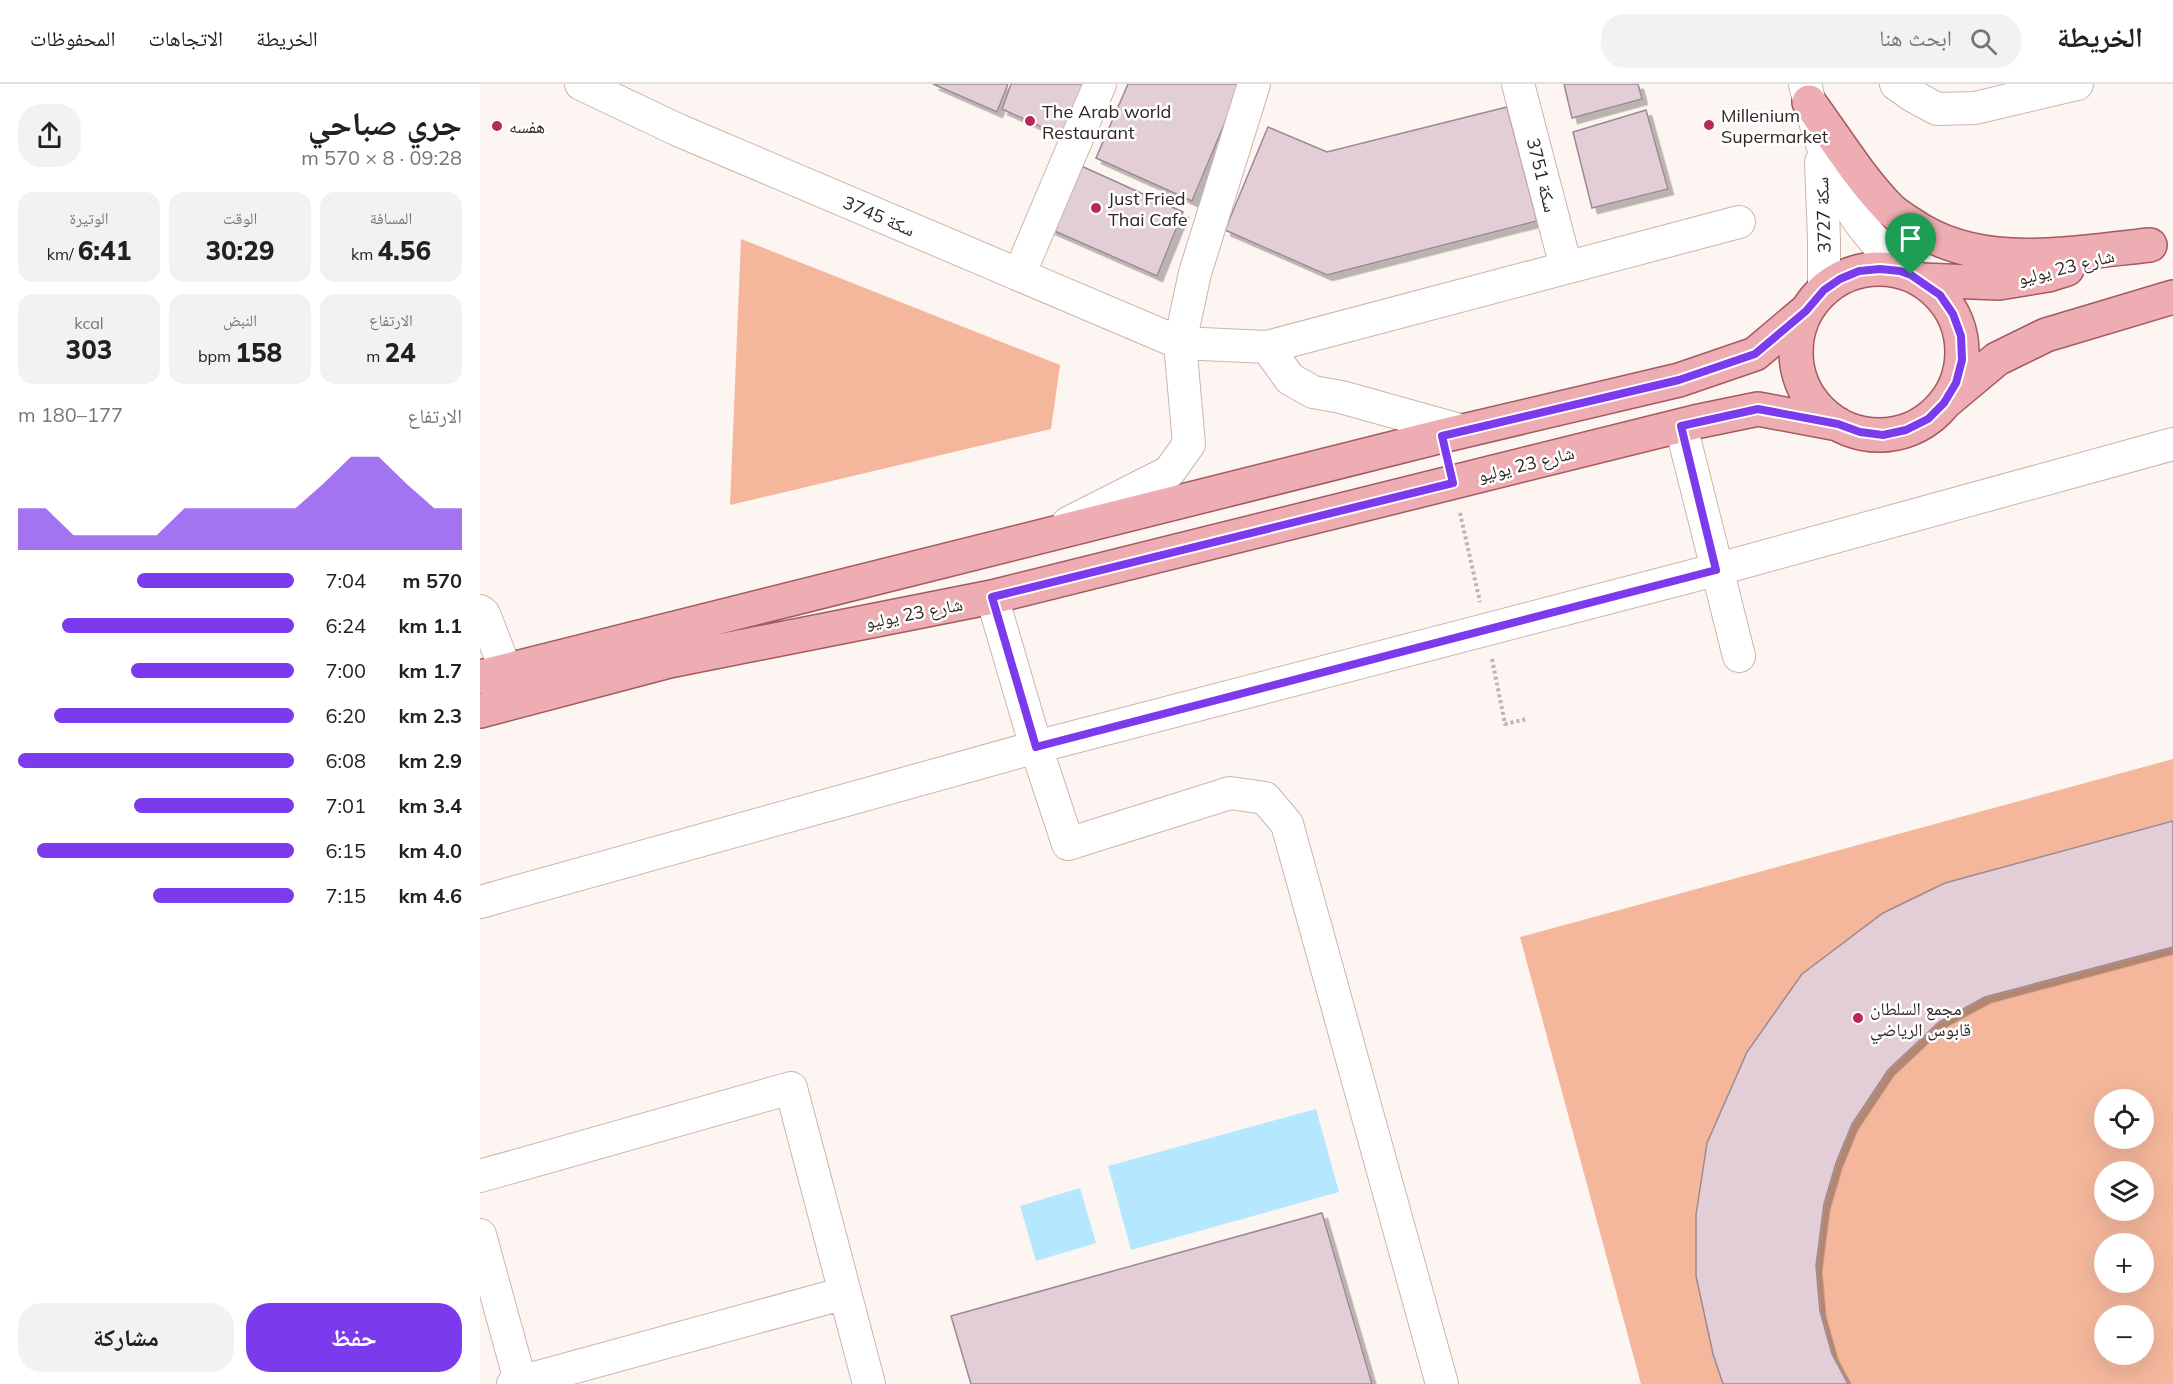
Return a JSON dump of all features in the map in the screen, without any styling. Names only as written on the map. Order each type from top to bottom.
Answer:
[{"type":"main road","points":[[1807,93],[1860,172],[1890,209],[1927,235],[1968,250],[2037,257],[2161,242]]},
{"type":"main road","name":"شارع 23 يوليو","points":[[1911,276],[1999,283],[2048,275],[2161,242]]},
{"type":"main road","points":[[493,674],[1463,430],[1679,380],[1755,354],[1840,279],[1859,271],[1880,269],[1911,276],[1940,295],[1953,314],[1961,336],[1962,360],[1956,383],[1944,403]]},
{"type":"main road","points":[[1815,301],[1797,336],[1796,362],[1803,386],[1817,408],[1838,424],[1860,432],[1883,435],[1906,430],[1928,419],[1997,359],[2046,335],[2173,297]]},
{"type":"main road","name":"شارع 23 يوليو","points":[[480,711],[669,661],[992,597],[1681,426],[1758,409],[1838,424]]},
{"type":"street","name":"سكة 3745","points":[[581,84],[689,135],[1180,343]]},
{"type":"street","points":[[1019,275],[1100,84]]},
{"type":"street","points":[[1044,536],[1169,472],[1188,444],[1180,343],[1195,273],[1254,84]]},
{"type":"street","name":"سكة 3751","points":[[1518,84],[1566,267]]},
{"type":"street","points":[[1896,84],[1937,109],[1975,108],[2077,84]]},
{"type":"street","name":"سكة 3727","points":[[1807,93],[1819,141],[1835,182],[1857,219],[1911,276]]},
{"type":"street","name":"سكة 3727","points":[[1815,301],[1823,190],[1819,141]]},
{"type":"street","points":[[1180,343],[1267,347],[1739,222]]},
{"type":"street","points":[[1267,347],[1290,379],[1313,392],[1341,397],[1463,430]]},
{"type":"street","points":[[1681,426],[1739,656]]},
{"type":"street","points":[[480,902],[1036,747],[1716,570],[2173,444]]},
{"type":"street","points":[[992,597],[1036,747],[1068,843],[1230,793],[1264,798],[1287,824],[1442,1384]]},
{"type":"street","points":[[480,610],[484,614],[493,674]]},
{"type":"street","points":[[480,1176],[791,1088],[869,1384]]},
{"type":"street","points":[[480,1235],[518,1383],[845,1293]]},
{"type":"path","points":[[1453,483],[1505,724],[1527,718]]},
{"type":"shaded area","points":[[741,239],[1060,365],[1051,429],[730,505]]},
{"type":"shaded area","name":"مجمع السلطان قابوس الرياضي","points":[[2173,759],[2173,1384],[1641,1384],[1520,937]]},
{"type":"water","points":[[1316,1109],[1339,1192],[1131,1250],[1108,1166]]},
{"type":"water","points":[[1080,1188],[1096,1243],[1036,1261],[1020,1206]]},
{"type":"building","points":[[933,84],[1008,84],[997,112]]},
{"type":"building","points":[[1011,84],[1088,84],[1064,137],[1002,109]]},
{"type":"building","points":[[1128,84],[1241,84],[1192,201],[1096,158]]},
{"type":"building","points":[[1564,84],[1638,84],[1642,99],[1572,118]]},
{"type":"building","points":[[1507,107],[1537,221],[1327,275],[1225,230],[1268,127],[1327,152]]},
{"type":"building","points":[[1646,110],[1668,189],[1592,208],[1573,132]]},
{"type":"building","points":[[1079,165],[1183,212],[1157,276],[1050,229]]},
{"type":"building","points":[[2173,821],[2173,947],[1985,997],[1939,1022],[1888,1070],[1852,1124],[1836,1163],[1824,1204],[1816,1266],[1820,1311],[1832,1354],[1848,1384],[1723,1384],[1713,1354],[1696,1276],[1696,1215],[1707,1143],[1747,1052],[1802,974],[1883,913],[1945,883]]},
{"type":"building","points":[[1322,1213],[1372,1384],[971,1384],[951,1316]]},
{"type":"place","name":"The Arab world Restaurant","points":[[1030,121]]},
{"type":"place","name":"Millenium Supermarket","points":[[1709,125]]},
{"type":"place","name":"هفسه","points":[[497,126]]},
{"type":"place","name":"Just Fried Thai Cafe","points":[[1096,208]]},
{"type":"place","name":"مجمع السلطان قابوس الرياضي","points":[[1858,1018]]},
{"type":"route","points":[[1880,269],[1900,271],[1911,275],[1940,295],[1953,314],[1961,336],[1962,360],[1956,383],[1944,403],[1928,419],[1906,430],[1883,435],[1758,409],[1681,426],[1716,570],[1036,747],[992,597],[1453,483],[1442,436],[1679,380],[1755,354],[1806,311],[1824,290],[1840,279],[1859,271],[1880,269]]}]
